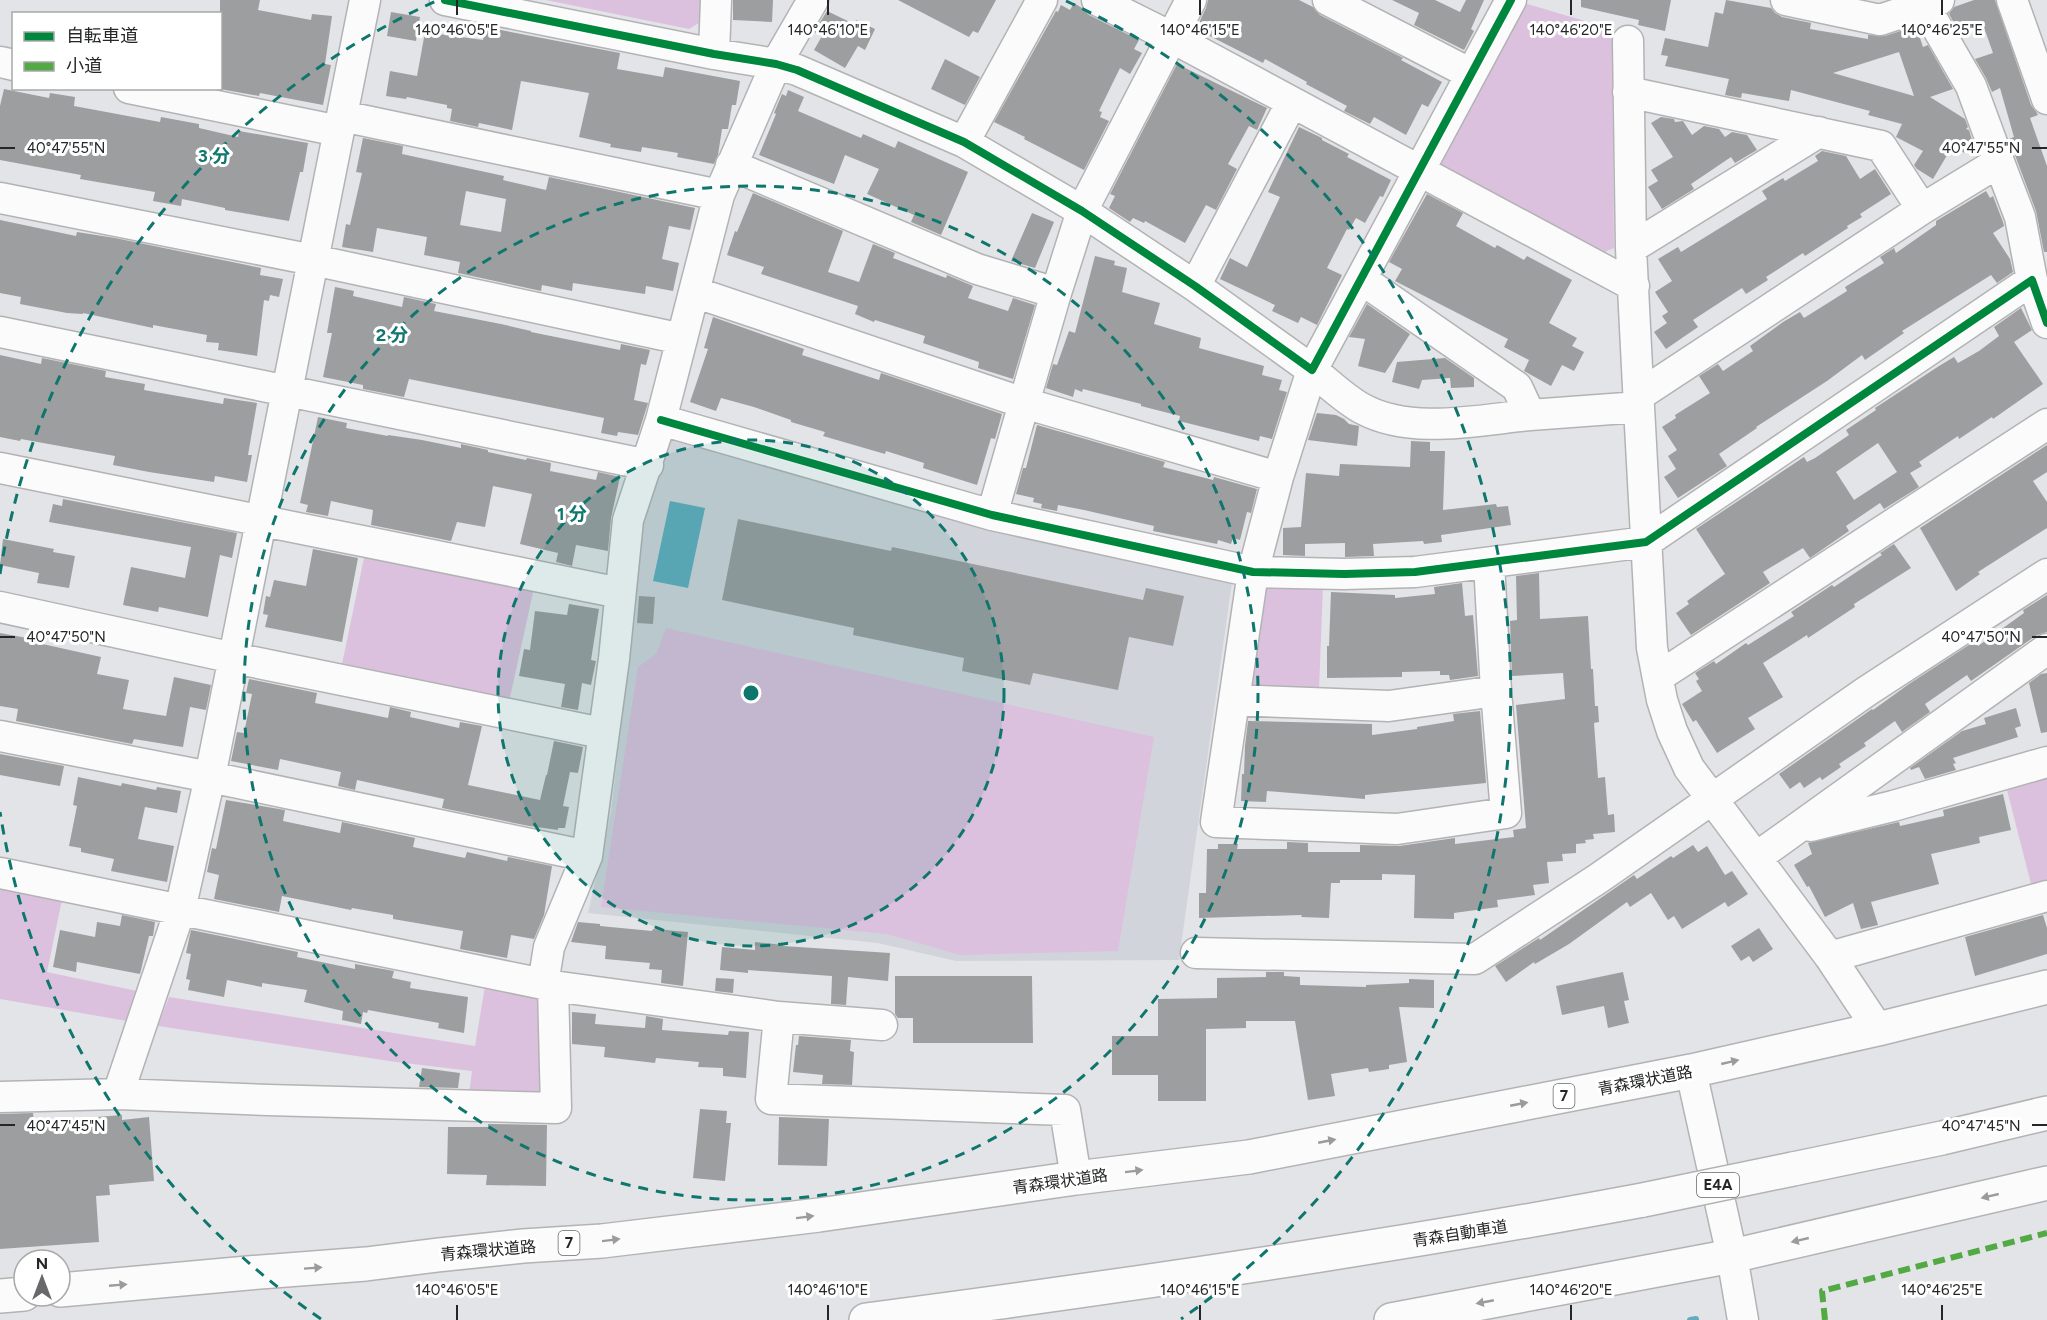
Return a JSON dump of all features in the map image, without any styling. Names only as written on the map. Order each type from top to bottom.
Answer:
[{"type":"highway","name":"青森環状道路","points":[[72,1289],[366,1264],[523,1246],[602,1241],[819,1215],[1076,1178],[1249,1157],[1691,1071],[1878,1029],[2047,987]]},
{"type":"highway","name":"青森自動車道","points":[[866,1320],[1082,1292],[1490,1228],[1643,1200],[1942,1138],[2047,1113]]},
{"type":"highway","points":[[1391,1320],[1732,1256],[2047,1183]]},
{"type":"street","points":[[118,1095],[180,910],[210,777],[365,0]]},
{"type":"street","points":[[445,0],[714,54],[776,64],[797,70],[964,142],[1082,211],[1195,286],[1363,409],[1393,419],[1428,424],[1638,402],[1922,209],[1999,162]]},
{"type":"street","points":[[714,54],[716,0]]},
{"type":"street","points":[[0,1097],[118,1095],[268,1101],[556,1107],[554,993],[548,985],[549,947],[587,856],[614,658],[628,520],[661,420],[719,195],[776,64],[813,0]]},
{"type":"street","points":[[964,142],[1042,0]]},
{"type":"street","points":[[1097,0],[1171,36],[1634,286]]},
{"type":"street","points":[[992,515],[1082,211],[1191,0]]},
{"type":"street","points":[[1328,0],[1471,74]]},
{"type":"street","points":[[1489,563],[1506,813],[1397,829],[1216,822],[1253,572],[1278,477],[1312,370],[1511,0]]},
{"type":"street","points":[[1786,0],[1880,20],[1931,3],[1971,86],[2020,217],[2032,280],[2047,323]]},
{"type":"street","points":[[2012,0],[2047,99]]},
{"type":"street","points":[[1628,41],[1631,248],[1638,402],[1652,648],[1662,700],[1672,731],[1689,768],[1830,957],[1878,1029]]},
{"type":"street","points":[[141,90],[341,123],[719,195]]},
{"type":"street","points":[[1628,92],[1881,146],[1922,209]]},
{"type":"street","points":[[1195,286],[1292,102]]},
{"type":"street","points":[[1631,248],[1819,132]]},
{"type":"street","points":[[731,165],[977,269],[1056,293]]},
{"type":"street","points":[[0,198],[313,260],[682,339]]},
{"type":"street","points":[[1361,279],[1517,387],[1530,415]]},
{"type":"street","points":[[661,420],[992,515],[1253,572],[1344,574],[1415,572],[1646,542],[2032,280]]},
{"type":"street","points":[[694,292],[1024,404],[1278,477]]},
{"type":"street","points":[[0,332],[648,465]]},
{"type":"street","points":[[1658,677],[2047,424]]},
{"type":"street","points":[[0,468],[620,594]]},
{"type":"street","points":[[1196,953],[1475,959],[1599,878],[1867,691],[2047,574]]},
{"type":"street","points":[[0,607],[234,658],[602,733]]},
{"type":"street","points":[[1757,857],[2047,649]]},
{"type":"street","points":[[1234,700],[1389,706],[1496,691]]},
{"type":"street","points":[[0,736],[210,777],[587,856]]},
{"type":"street","points":[[1794,831],[1893,806],[2047,762]]},
{"type":"street","points":[[0,873],[548,985],[779,1017],[882,1025]]},
{"type":"street","points":[[1830,957],[2047,896]]},
{"type":"street","points":[[779,1017],[771,1099],[1065,1110],[1076,1178]]},
{"type":"street","points":[[1691,1071],[1732,1256],[1743,1320]]},
{"type":"shaded area","points":[[546,0],[701,0],[699,23],[689,29]]},
{"type":"shaded area","points":[[1524,3],[1612,29],[1614,248],[1598,255],[1442,171],[1437,154]]},
{"type":"shaded area","points":[[667,437],[1232,582],[1179,960],[956,961],[878,943],[588,913],[611,812],[627,675],[639,536]]},
{"type":"shaded area","points":[[365,553],[534,588],[509,702],[341,669]]},
{"type":"shaded area","points":[[1269,584],[1323,585],[1319,690],[1258,689],[1249,683],[1257,594]]},
{"type":"shaded area","points":[[666,628],[1154,737],[1118,951],[960,955],[887,934],[601,907],[638,667],[656,654]]},
{"type":"shaded area","points":[[2047,775],[2047,880],[2031,884],[2006,786]]},
{"type":"shaded area","points":[[0,885],[63,895],[47,972],[137,991],[127,1021],[0,999]]},
{"type":"shaded area","points":[[485,986],[541,996],[546,1089],[538,1098],[469,1094],[472,1071],[396,1062],[158,1026],[169,997],[475,1046]]},
{"type":"water","points":[[670,501],[705,508],[688,588],[653,581]]},
{"type":"building","points":[[220,0],[260,0],[258,10],[311,20],[312,14],[332,16],[325,64],[331,65],[323,105],[260,93],[259,96],[222,89],[222,12],[220,12]]},
{"type":"building","points":[[733,0],[773,0],[772,22],[733,20]]},
{"type":"building","points":[[898,0],[996,0],[978,33],[973,31],[969,37]]},
{"type":"building","points":[[1208,0],[1299,0],[1313,7],[1320,15],[1403,58],[1401,60],[1442,82],[1428,107],[1422,104],[1406,135],[1374,117],[1370,124],[1344,111],[1347,106],[1265,59],[1263,63],[1196,29]]},
{"type":"building","points":[[1392,0],[1435,0],[1460,12],[1466,0],[1484,0],[1471,29],[1474,31],[1464,50],[1414,25],[1419,13]]},
{"type":"building","points":[[1581,0],[1671,0],[1665,31],[1638,25],[1639,20],[1581,7]]},
{"type":"building","points":[[1726,0],[1771,8],[1782,17],[1811,23],[1810,29],[1868,39],[1868,35],[1885,36],[1916,26],[1923,47],[1928,45],[1953,89],[1930,97],[1965,119],[1968,127],[1966,129],[1969,130],[1972,140],[1964,153],[1953,145],[1933,179],[1914,165],[1923,151],[1896,137],[1902,124],[1868,115],[1870,111],[1791,90],[1789,101],[1742,93],[1741,98],[1725,95],[1729,79],[1665,66],[1668,56],[1661,55],[1665,38],[1708,47],[1715,12],[1723,14]],"holes":[[[1899,52],[1914,96],[1833,73]]]},
{"type":"building","points":[[1974,0],[1995,0],[2031,105],[2038,115],[2030,118],[2047,166],[2047,252],[2044,252],[2036,211],[2009,139],[2014,137],[2000,88],[1992,92],[1975,59],[1993,53],[1982,22],[1958,30],[1949,14],[1954,7]]},
{"type":"building","points":[[1074,3],[1089,15],[1139,40],[1134,49],[1142,53],[1130,74],[1120,68],[1099,111],[1102,112],[1100,117],[1109,121],[1084,170],[994,122],[1056,11],[1058,12],[1061,5],[1070,10]]},
{"type":"building","points":[[827,11],[854,24],[856,20],[875,29],[865,50],[858,46],[845,68],[814,50],[822,36],[814,32]]},
{"type":"building","points":[[391,12],[420,17],[416,41],[387,36]]},
{"type":"building","points":[[485,27],[620,53],[617,69],[663,77],[665,67],[740,81],[736,105],[732,105],[728,129],[722,129],[718,155],[714,164],[677,157],[678,153],[642,147],[641,152],[610,147],[611,144],[579,137],[589,93],[521,81],[512,130],[479,123],[478,127],[450,121],[452,109],[447,108],[447,105],[407,97],[406,99],[386,96],[390,71],[417,76],[425,32],[483,40]]},
{"type":"building","points":[[945,59],[980,77],[965,105],[931,89]]},
{"type":"building","points":[[1177,64],[1267,108],[1257,130],[1249,126],[1228,164],[1237,169],[1216,210],[1206,205],[1185,243],[1145,221],[1144,223],[1133,218],[1130,222],[1109,208],[1115,196],[1110,194]]},
{"type":"building","points":[[4,89],[49,98],[50,93],[75,97],[74,106],[160,122],[161,117],[199,124],[199,128],[238,137],[239,131],[308,143],[303,172],[300,172],[289,221],[225,210],[225,208],[182,199],[181,206],[153,201],[155,192],[80,179],[81,175],[0,160],[0,106]]},
{"type":"building","points":[[788,90],[804,97],[798,111],[861,138],[863,134],[895,148],[898,141],[968,172],[941,235],[911,222],[914,215],[867,194],[879,169],[845,155],[834,184],[759,155],[782,94],[786,96]]},
{"type":"building","points":[[1661,117],[1674,119],[1675,122],[1683,121],[1692,135],[1704,126],[1719,129],[1725,137],[1732,132],[1747,135],[1757,150],[1735,163],[1731,157],[1691,184],[1694,189],[1662,209],[1648,187],[1658,181],[1651,170],[1673,157],[1651,123]]},
{"type":"building","points":[[1299,127],[1349,154],[1347,157],[1391,180],[1383,197],[1380,196],[1365,223],[1356,218],[1349,230],[1347,229],[1327,268],[1342,275],[1317,325],[1301,317],[1298,323],[1272,311],[1275,305],[1220,279],[1230,258],[1247,267],[1280,197],[1268,192]]},
{"type":"building","points":[[363,138],[403,146],[402,154],[504,176],[503,180],[546,190],[549,177],[695,208],[690,230],[669,226],[662,259],[679,263],[673,291],[646,286],[645,294],[573,283],[572,291],[542,285],[541,291],[458,273],[460,262],[424,255],[427,237],[377,228],[373,252],[342,247],[346,224],[350,225],[362,173],[356,172]],"holes":[[[466,191],[506,199],[501,232],[460,225]]]},
{"type":"building","points":[[1822,151],[1846,156],[1860,179],[1875,169],[1891,194],[1860,214],[1862,217],[1847,226],[1848,228],[1805,256],[1803,253],[1766,277],[1768,280],[1746,294],[1742,288],[1693,320],[1698,327],[1666,349],[1654,332],[1667,323],[1662,316],[1668,312],[1655,292],[1672,281],[1658,259],[1678,247],[1681,252],[1767,199],[1762,191],[1783,178],[1785,181],[1818,161],[1815,156]]},
{"type":"building","points":[[1986,191],[1990,198],[1993,196],[2004,226],[1993,233],[2010,259],[2013,272],[1997,283],[1991,275],[1902,331],[1904,333],[1865,360],[1862,355],[1719,454],[1727,466],[1678,498],[1664,477],[1676,469],[1668,456],[1677,450],[1662,427],[1676,418],[1675,415],[1710,393],[1699,376],[1718,364],[1723,371],[1753,351],[1750,346],[1783,322],[1800,312],[1804,318],[1847,291],[1845,287],[1884,263],[1880,257],[1894,248],[1896,253],[1936,225],[1936,221]]},
{"type":"building","points":[[753,193],[843,231],[828,272],[859,282],[873,244],[895,253],[893,258],[973,286],[968,298],[1008,311],[1013,298],[1035,305],[1013,379],[978,368],[979,362],[923,343],[925,336],[875,320],[874,322],[855,314],[858,306],[761,274],[764,267],[727,255],[735,231],[737,232]]},
{"type":"building","points":[[1427,194],[1463,213],[1456,226],[1495,248],[1497,245],[1524,260],[1527,256],[1572,280],[1549,323],[1577,338],[1572,346],[1584,352],[1574,371],[1562,365],[1551,386],[1524,371],[1529,360],[1504,347],[1508,339],[1395,281],[1402,269],[1389,262]]},
{"type":"building","points":[[1032,213],[1054,222],[1035,268],[1011,261]]},
{"type":"building","points":[[0,220],[76,236],[77,232],[115,238],[242,264],[261,268],[260,275],[283,279],[279,297],[270,295],[269,301],[264,300],[257,356],[218,350],[219,343],[206,342],[207,335],[153,325],[153,328],[83,313],[67,313],[20,304],[21,297],[0,293]]},
{"type":"building","points":[[1095,256],[1115,261],[1114,265],[1127,268],[1122,292],[1160,303],[1154,324],[1201,338],[1199,348],[1264,366],[1262,375],[1282,380],[1279,390],[1287,392],[1272,439],[1260,436],[1259,441],[1179,421],[1180,416],[1083,389],[1082,392],[1075,389],[1073,397],[1046,388],[1053,364],[1057,365],[1069,331],[1075,333]]},
{"type":"building","points":[[335,287],[354,291],[353,296],[402,307],[404,297],[436,304],[434,311],[531,332],[620,350],[621,344],[650,350],[646,365],[641,364],[634,400],[648,403],[638,435],[618,432],[617,436],[601,433],[604,418],[409,379],[404,397],[363,389],[363,385],[323,377],[332,333],[327,333]]},
{"type":"building","points":[[1367,304],[1410,334],[1385,373],[1358,366],[1365,339],[1349,337]]},
{"type":"building","points":[[2021,308],[2032,330],[2014,342],[2043,384],[1993,419],[1992,417],[1959,439],[1958,436],[1919,462],[1922,466],[1910,473],[1919,487],[1884,509],[1880,503],[1846,526],[1849,531],[1810,558],[1803,548],[1763,572],[1770,583],[1691,635],[1676,613],[1689,604],[1687,601],[1725,574],[1696,529],[1804,457],[1807,462],[1815,458],[1849,435],[1846,430],[1876,410],[1875,408],[1939,366],[1954,357],[1958,363],[1979,351],[1999,336],[1994,327]],"holes":[[[1878,443],[1897,472],[1854,500],[1836,472]]]},
{"type":"building","points":[[713,317],[804,349],[802,355],[879,380],[881,373],[1002,414],[995,439],[991,438],[977,485],[923,468],[924,463],[823,436],[825,432],[791,422],[791,420],[754,407],[721,398],[716,411],[690,402],[708,349],[704,348]]},
{"type":"building","points":[[0,355],[41,364],[42,358],[106,371],[105,377],[145,384],[144,390],[223,404],[224,398],[257,403],[248,455],[252,455],[247,482],[215,476],[214,482],[149,472],[113,465],[115,456],[0,437]]},
{"type":"building","points":[[1445,358],[1474,378],[1474,387],[1451,388],[1450,378],[1422,380],[1419,389],[1392,382],[1397,362]]},
{"type":"building","points":[[1317,413],[1336,415],[1349,424],[1359,426],[1357,446],[1308,440]]},
{"type":"building","points":[[318,417],[347,423],[346,428],[461,448],[461,444],[488,450],[488,452],[551,463],[550,471],[596,480],[598,472],[620,477],[611,518],[608,551],[576,545],[572,566],[556,562],[558,553],[520,544],[532,494],[493,486],[485,527],[457,522],[451,541],[371,525],[373,510],[331,501],[328,516],[306,512],[308,505],[300,503]]},
{"type":"building","points":[[1037,425],[1165,462],[1163,467],[1213,480],[1214,477],[1257,489],[1251,513],[1247,512],[1240,540],[1233,538],[1231,544],[1218,540],[1217,544],[1153,531],[1154,526],[1084,510],[1058,505],[1057,511],[1041,508],[1042,504],[1033,502],[1034,498],[1016,494],[1023,468],[1026,468]]},
{"type":"building","points":[[1411,441],[1430,442],[1430,451],[1445,451],[1443,510],[1496,504],[1497,507],[1508,506],[1511,525],[1441,535],[1442,542],[1373,544],[1374,556],[1345,557],[1345,543],[1305,544],[1305,556],[1283,555],[1283,528],[1301,527],[1306,473],[1339,476],[1340,464],[1410,467]]},
{"type":"building","points":[[2047,445],[2047,472],[2033,481],[2047,502],[2047,528],[1978,572],[1980,574],[1956,591],[1920,528]]},
{"type":"building","points":[[63,499],[237,533],[232,558],[220,555],[208,617],[159,607],[158,612],[123,605],[131,567],[185,578],[191,547],[49,522],[53,504],[62,506]]},
{"type":"building","points":[[738,519],[891,551],[892,547],[1143,600],[1146,588],[1184,596],[1173,646],[1129,637],[1118,690],[1033,673],[1030,685],[962,671],[964,658],[853,635],[854,628],[722,600]]},
{"type":"building","points":[[3,539],[54,549],[53,552],[75,556],[69,588],[37,583],[39,573],[0,565]]},
{"type":"building","points":[[1894,544],[1911,568],[1854,604],[1855,607],[1808,638],[1807,635],[1763,663],[1783,697],[1748,718],[1755,729],[1717,753],[1696,720],[1693,722],[1682,704],[1702,691],[1696,681],[1699,679],[1695,673],[1714,661],[1716,664],[1746,643],[1748,645],[1794,616],[1791,612],[1832,585],[1834,587],[1882,555],[1880,553]]},
{"type":"building","points":[[313,549],[358,558],[342,642],[265,627],[268,615],[263,614],[266,596],[270,597],[274,580],[306,586]]},
{"type":"building","points":[[1539,573],[1540,619],[1588,616],[1591,669],[1593,669],[1595,706],[1598,706],[1599,722],[1594,723],[1598,778],[1605,777],[1608,815],[1614,814],[1615,832],[1593,834],[1594,839],[1576,844],[1576,853],[1562,854],[1563,861],[1547,862],[1549,883],[1533,885],[1535,895],[1497,900],[1498,907],[1454,913],[1454,919],[1414,918],[1415,875],[1382,874],[1382,880],[1340,880],[1340,883],[1331,883],[1329,918],[1301,917],[1302,915],[1199,918],[1199,893],[1206,893],[1207,849],[1218,849],[1218,844],[1238,844],[1237,849],[1287,849],[1287,842],[1308,843],[1308,852],[1360,852],[1360,845],[1399,846],[1455,838],[1455,844],[1514,837],[1513,830],[1526,828],[1516,705],[1565,699],[1563,673],[1512,676],[1510,621],[1517,620],[1516,576]]},
{"type":"building","points":[[1462,583],[1465,616],[1473,615],[1478,676],[1450,680],[1449,675],[1440,675],[1440,671],[1402,672],[1402,677],[1327,678],[1331,592],[1395,595],[1395,598],[1435,594],[1434,587]]},
{"type":"building","points":[[2047,595],[2047,632],[2037,635],[1971,681],[1967,675],[1925,704],[1930,712],[1902,732],[1895,721],[1864,743],[1866,746],[1839,764],[1841,767],[1822,780],[1820,777],[1804,788],[1800,782],[1790,789],[1779,774],[1975,641],[1978,646],[2024,613],[2023,610]]},
{"type":"building","points":[[639,596],[655,597],[653,624],[637,623]]},
{"type":"building","points":[[569,604],[599,609],[591,660],[596,661],[591,685],[582,683],[578,710],[561,707],[565,684],[519,676],[524,649],[530,650],[535,611],[567,615]]},
{"type":"building","points":[[0,633],[38,640],[38,643],[101,657],[97,674],[129,680],[123,709],[166,716],[174,677],[211,685],[206,710],[190,707],[183,747],[134,739],[132,744],[16,721],[18,709],[0,706]]},
{"type":"building","points":[[2047,673],[2047,732],[2041,733],[2029,683],[2041,674]]},
{"type":"building","points":[[249,679],[317,693],[315,703],[388,718],[390,707],[411,712],[410,717],[459,728],[460,722],[482,726],[468,785],[540,800],[554,741],[583,747],[578,773],[570,772],[563,806],[569,807],[565,828],[558,828],[558,830],[529,826],[442,808],[444,799],[357,780],[355,790],[338,786],[341,772],[280,759],[278,770],[231,761],[237,732],[244,733],[252,694],[246,693]]},
{"type":"building","points":[[2016,708],[2021,726],[2015,728],[2018,737],[1953,758],[1956,770],[1925,779],[1919,767],[1911,770],[1910,768],[1962,731],[1986,724],[1984,718]]},
{"type":"building","points":[[1480,711],[1486,783],[1365,795],[1365,799],[1267,791],[1266,802],[1241,801],[1248,721],[1372,724],[1372,735],[1454,721],[1453,714]]},
{"type":"building","points":[[0,754],[64,766],[60,786],[0,775]]},
{"type":"building","points":[[78,777],[121,786],[122,783],[156,790],[157,787],[181,791],[177,813],[145,807],[138,839],[174,846],[167,882],[111,871],[114,859],[81,852],[81,848],[69,846],[77,806],[73,805]]},
{"type":"building","points":[[2003,794],[2011,830],[1979,837],[1980,843],[1931,854],[1939,884],[1871,902],[1878,925],[1861,929],[1853,903],[1825,917],[1809,886],[1807,887],[1794,865],[1812,854],[1808,843],[1899,822],[1900,826],[1944,816],[1943,810]]},
{"type":"building","points":[[226,800],[285,810],[283,821],[340,833],[342,822],[415,838],[413,847],[465,858],[467,852],[507,861],[508,857],[552,866],[544,915],[534,939],[511,935],[507,958],[460,949],[463,931],[393,919],[393,915],[352,908],[351,910],[282,896],[279,912],[214,899],[219,875],[207,872],[212,848],[216,849]]},
{"type":"building","points":[[1693,845],[1698,852],[1707,846],[1725,875],[1732,871],[1748,894],[1728,907],[1725,902],[1682,929],[1674,916],[1668,920],[1651,893],[1630,907],[1627,902],[1569,944],[1535,964],[1534,962],[1506,982],[1495,966],[1539,938],[1540,940],[1634,875],[1637,879],[1671,856],[1673,858]]},
{"type":"building","points":[[122,915],[155,922],[153,936],[149,936],[140,974],[77,962],[76,972],[53,967],[60,930],[95,937],[97,922],[120,926]]},
{"type":"building","points":[[2043,915],[2047,928],[2047,954],[1975,976],[1965,937]]},
{"type":"building","points":[[578,922],[652,931],[653,929],[688,932],[683,986],[661,983],[662,970],[649,969],[650,963],[605,959],[606,946],[571,942]]},
{"type":"building","points":[[1759,928],[1773,949],[1753,962],[1749,956],[1741,961],[1731,946]]},
{"type":"building","points":[[191,930],[298,952],[297,957],[355,969],[355,964],[394,971],[392,978],[411,982],[410,988],[468,997],[464,1033],[438,1028],[439,1023],[368,1010],[367,1013],[363,1012],[361,1024],[342,1020],[343,1011],[304,1002],[307,990],[262,983],[262,987],[227,980],[224,997],[188,990],[190,980],[186,979],[191,954],[186,953]]},
{"type":"building","points":[[755,942],[890,953],[888,981],[848,977],[846,1005],[831,1004],[832,976],[720,970],[722,947],[755,950]]},
{"type":"building","points":[[1266,972],[1284,972],[1284,976],[1300,977],[1300,985],[1366,987],[1366,985],[1409,983],[1409,979],[1434,980],[1434,1008],[1399,1007],[1407,1062],[1389,1065],[1389,1069],[1369,1072],[1368,1068],[1331,1074],[1335,1096],[1308,1100],[1295,1021],[1246,1021],[1246,1028],[1206,1029],[1206,1101],[1158,1101],[1158,1075],[1112,1075],[1112,1036],[1158,1036],[1158,999],[1217,998],[1217,978],[1266,977]]},
{"type":"building","points":[[1623,972],[1629,1000],[1624,1001],[1629,1023],[1608,1028],[1604,1006],[1562,1015],[1556,986]]},
{"type":"building","points":[[895,976],[1032,976],[1033,1043],[913,1043],[913,1018],[898,1018],[895,1014]]},
{"type":"building","points":[[716,978],[734,979],[733,993],[715,991]]},
{"type":"building","points":[[572,1012],[596,1014],[595,1024],[645,1028],[646,1016],[663,1019],[662,1030],[728,1035],[729,1031],[749,1032],[746,1078],[723,1076],[723,1068],[698,1067],[699,1062],[656,1058],[655,1063],[604,1057],[605,1047],[572,1044]]},
{"type":"building","points":[[799,1036],[851,1040],[850,1051],[854,1052],[852,1085],[822,1084],[823,1075],[793,1072]]},
{"type":"building","points":[[422,1068],[460,1073],[458,1088],[419,1087]]},
{"type":"building","points":[[700,1109],[727,1111],[726,1123],[731,1123],[725,1181],[693,1178]]},
{"type":"building","points":[[33,1113],[34,1122],[122,1115],[122,1120],[149,1117],[154,1181],[109,1185],[110,1195],[96,1196],[99,1242],[0,1249],[0,1114]]},
{"type":"building","points":[[779,1117],[829,1119],[827,1166],[778,1165]]},
{"type":"building","points":[[488,1124],[547,1125],[546,1186],[486,1185],[487,1175],[447,1174],[448,1127],[488,1127]]},
{"type":"waterway","points":[[1690,1320],[1696,1319]]},
{"type":"marked path","points":[[1825,1320],[1822,1291],[2047,1233]]},
{"type":"cycle path","points":[[445,0],[797,70],[964,142],[1082,211],[1195,286],[1312,370],[1511,0]]},
{"type":"cycle path","points":[[661,420],[992,515],[1253,572],[1344,574],[1415,572],[1646,542],[2032,280],[2047,323]]}]
